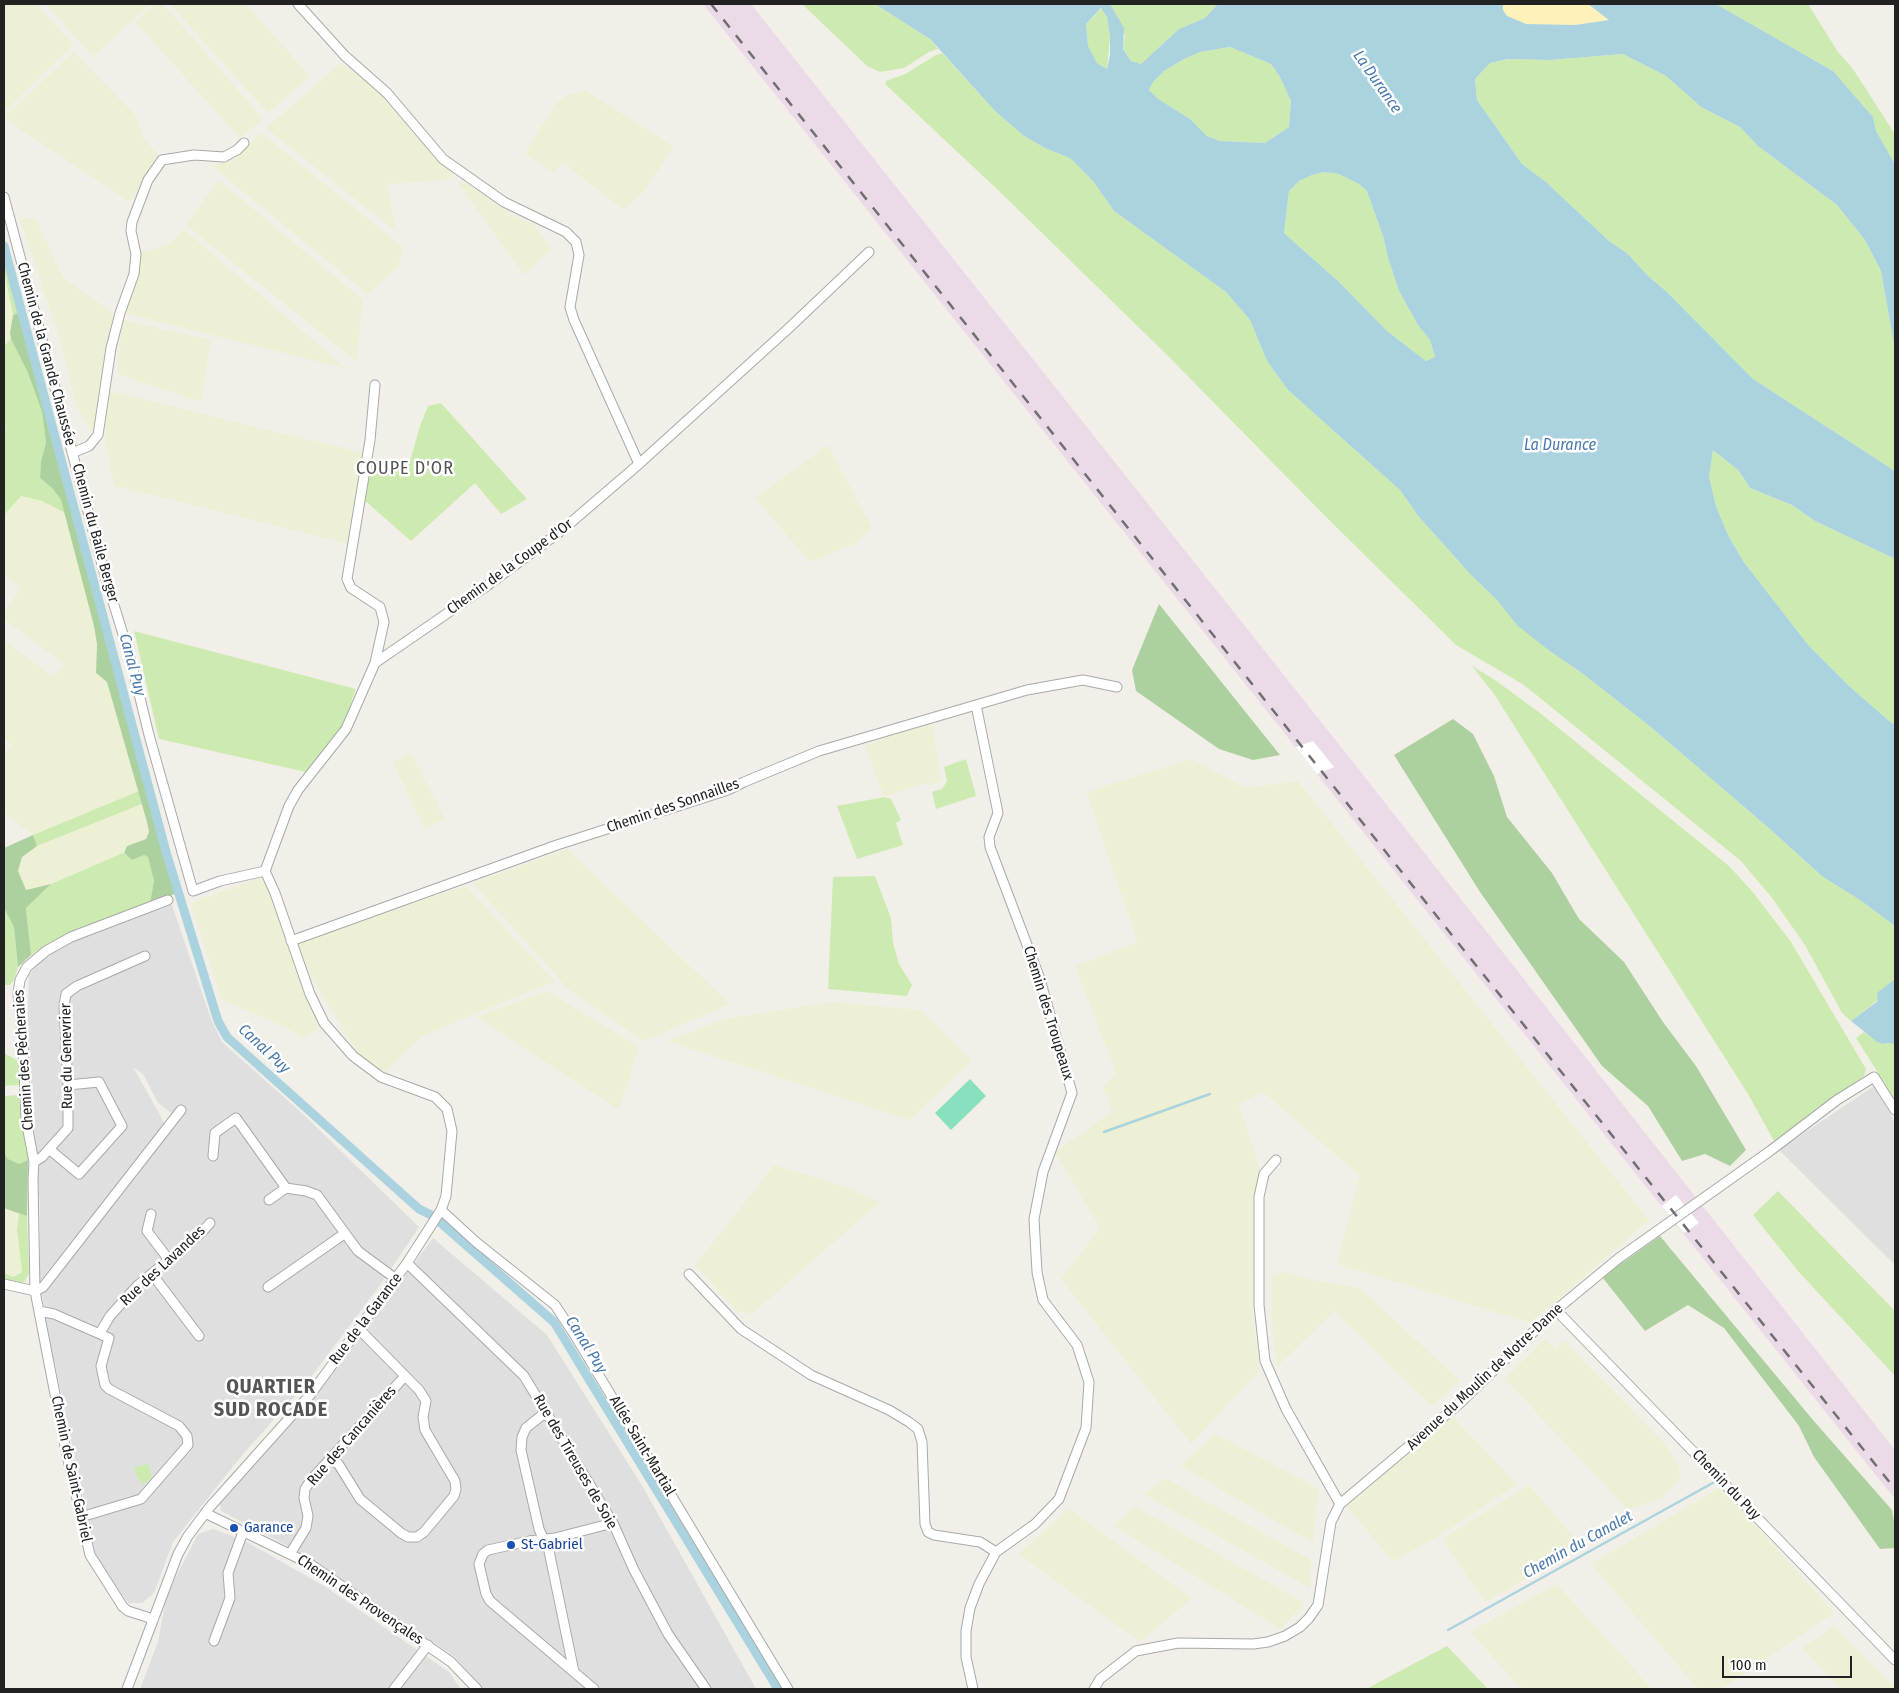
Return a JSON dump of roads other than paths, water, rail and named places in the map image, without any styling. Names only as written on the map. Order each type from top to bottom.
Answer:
[{"type":"street","points":[[298,4],[345,56],[387,93],[443,160],[504,202],[566,232],[576,242],[579,256],[570,307],[574,320],[639,464]]},
{"type":"street","name":"Chemin du Baile Berger","points":[[244,143],[236,150],[224,156],[194,155],[162,160],[148,180],[132,222],[131,231],[136,254],[134,274],[120,313],[111,348],[98,435],[89,446],[72,452],[106,579],[130,657],[166,800],[193,891],[220,881],[265,871]]},
{"type":"street","name":"Chemin de la Grande Chaussée","points":[[4,197],[72,452]]},
{"type":"street","name":"Chemin de la Coupe d'Or","points":[[376,663],[484,588],[561,531],[639,464],[789,328],[869,252]]},
{"type":"street","points":[[291,941],[275,893],[265,871],[289,806],[298,790],[346,729],[376,663],[384,622],[380,607],[351,588],[347,578],[370,440],[375,385]]},
{"type":"street","name":"Chemin des Sonnailles","points":[[291,941],[557,845],[728,790],[820,751],[1027,690],[1083,680],[1117,686]]},
{"type":"street","name":"Chemin des Troupeaux","points":[[973,1689],[966,1657],[966,1631],[970,1608],[978,1584],[996,1552],[1035,1524],[1060,1499],[1086,1428],[1089,1382],[1077,1345],[1043,1300],[1037,1272],[1034,1219],[1043,1172],[1072,1093],[1040,979],[990,847],[989,837],[998,813],[976,705]]},
{"type":"street","name":"Chemin des Pêcheraies","points":[[35,1290],[32,1179],[34,1162],[26,1120],[23,1042],[18,994],[20,980],[26,967],[46,951],[71,938],[168,900]]},
{"type":"street","name":"Rue de la Garance","points":[[127,1689],[178,1554],[188,1536],[205,1513],[298,1410],[396,1279],[439,1213],[446,1196],[452,1131],[447,1109],[435,1097],[381,1077],[353,1056],[324,1024],[310,994],[291,941]]},
{"type":"street","name":"Rue du Genevrier","points":[[34,1162],[68,1128],[64,1006],[66,994],[77,986],[145,956]]},
{"type":"street","name":"Avenue du Moulin de Notre-Dame","points":[[1094,1689],[1100,1679],[1136,1650],[1178,1643],[1253,1644],[1268,1642],[1285,1636],[1300,1627],[1318,1605],[1331,1522],[1340,1504],[1460,1403],[1556,1310],[1619,1258],[1770,1151],[1837,1100],[1874,1077],[1895,1110]]},
{"type":"street","points":[[49,1149],[79,1174],[122,1126],[98,1082],[68,1085]]},
{"type":"street","points":[[4,1284],[35,1290],[43,1287],[181,1110]]},
{"type":"street","points":[[213,1156],[215,1134],[236,1118],[286,1188]]},
{"type":"street","points":[[1276,1160],[1264,1174],[1259,1197],[1259,1306],[1265,1361],[1286,1409],[1340,1504]]},
{"type":"street","points":[[269,1200],[286,1188],[317,1195],[358,1251],[396,1279]]},
{"type":"street","name":"Allée Saint-Martial","points":[[439,1213],[555,1305],[788,1689]]},
{"type":"street","points":[[151,1214],[147,1231],[169,1260]]},
{"type":"street","name":"Rue des Lavandes","points":[[100,1333],[110,1316],[137,1286],[202,1232],[210,1223]]},
{"type":"street","points":[[268,1287],[344,1234]]},
{"type":"street","name":"Rue des Tireuses de Soie","points":[[407,1263],[524,1376],[613,1523],[634,1570],[668,1634],[706,1689]]},
{"type":"street","points":[[152,1274],[199,1336]]},
{"type":"street","points":[[689,1274],[741,1329],[811,1375],[889,1410],[918,1429],[922,1442],[925,1524],[928,1532],[934,1535],[980,1542],[996,1552]]},
{"type":"street","name":"Chemin de Saint-Gabriel","points":[[35,1290],[90,1555],[118,1600],[128,1611],[153,1619]]},
{"type":"street","name":"Chemin du Puy","points":[[1556,1310],[1895,1660]]},
{"type":"street","points":[[39,1311],[54,1314],[109,1338],[101,1366],[105,1385],[109,1389],[179,1426],[187,1436],[188,1445],[140,1499],[81,1517]]},
{"type":"street","points":[[332,1457],[360,1499],[408,1537],[417,1537],[424,1532],[454,1496],[456,1489],[455,1481],[425,1430],[426,1400],[420,1390],[359,1329]]},
{"type":"street","name":"Rue des Cancanières","points":[[290,1554],[306,1528],[308,1516],[304,1498],[305,1489],[405,1376]]},
{"type":"street","points":[[546,1412],[526,1428],[522,1437],[521,1450],[539,1528],[550,1551],[574,1672]]},
{"type":"street","name":"Chemin des Provençales","points":[[205,1513],[290,1554],[325,1574],[451,1662],[476,1689]]},
{"type":"street","points":[[594,1689],[490,1601],[486,1594],[479,1569],[480,1559],[482,1554],[488,1550],[613,1523]]},
{"type":"street","points":[[214,1641],[230,1598],[228,1573],[243,1532]]},
{"type":"street","points":[[394,1689],[428,1645]]},
{"type":"water","name":"La Durance","points":[[875,4],[1110,4],[1124,28],[1123,49],[1131,61],[1141,64],[1179,29],[1205,18],[1218,4],[1503,4],[1503,10],[1507,16],[1526,24],[1575,25],[1609,20],[1588,4],[1716,4],[1833,71],[1873,117],[1876,131],[1895,164],[1895,350],[1881,271],[1865,240],[1837,205],[1758,146],[1740,127],[1701,107],[1666,76],[1623,54],[1550,60],[1508,59],[1490,63],[1475,79],[1477,100],[1522,164],[1546,182],[1609,241],[1628,254],[1753,379],[1895,471],[1895,559],[1815,521],[1792,505],[1750,488],[1739,471],[1713,450],[1709,477],[1716,506],[1728,535],[1743,561],[1809,646],[1848,685],[1895,725],[1895,926],[1860,900],[1823,877],[1652,728],[1518,626],[1497,600],[1471,575],[1419,517],[1400,490],[1288,390],[1267,361],[1250,320],[1226,292],[1114,211],[1093,181],[1070,158],[1045,148],[1024,136],[995,111],[930,39]],"holes":[[[1101,8],[1107,17],[1110,37],[1110,55],[1107,69],[1097,63],[1088,46],[1086,24]],[[1230,47],[1271,64],[1280,77],[1291,101],[1289,127],[1265,143],[1220,141],[1207,136],[1190,119],[1157,98],[1149,90],[1153,82],[1164,71],[1200,52]],[[1324,172],[1339,174],[1359,184],[1367,191],[1383,236],[1399,291],[1418,325],[1430,340],[1435,357],[1426,361],[1387,331],[1339,282],[1284,233],[1289,191],[1299,181]]]},
{"type":"water","points":[[1895,979],[1895,1045],[1889,1043],[1882,1044],[1851,1021],[1878,1001],[1877,993]]},
{"type":"waterway","name":"Canal Puy","points":[[4,246],[166,852],[218,1021],[227,1037],[419,1209],[433,1216],[554,1322],[778,1689]]},
{"type":"waterway","points":[[1104,1132],[1210,1094]]},
{"type":"waterway","name":"Chemin du Canalet","points":[[1448,1630],[1718,1480]]},
{"type":"railway","points":[[711,4],[1895,1489]]},
{"type":"place","name":"Garance","points":[[234,1528]]},
{"type":"place","name":"St-Gabriel","points":[[511,1545]]},
{"type":"district","name":"COUPE D'OR","points":[[405,469]]},
{"type":"district","name":"QUARTIER SUD ROCADE","points":[[271,1398]]}]
